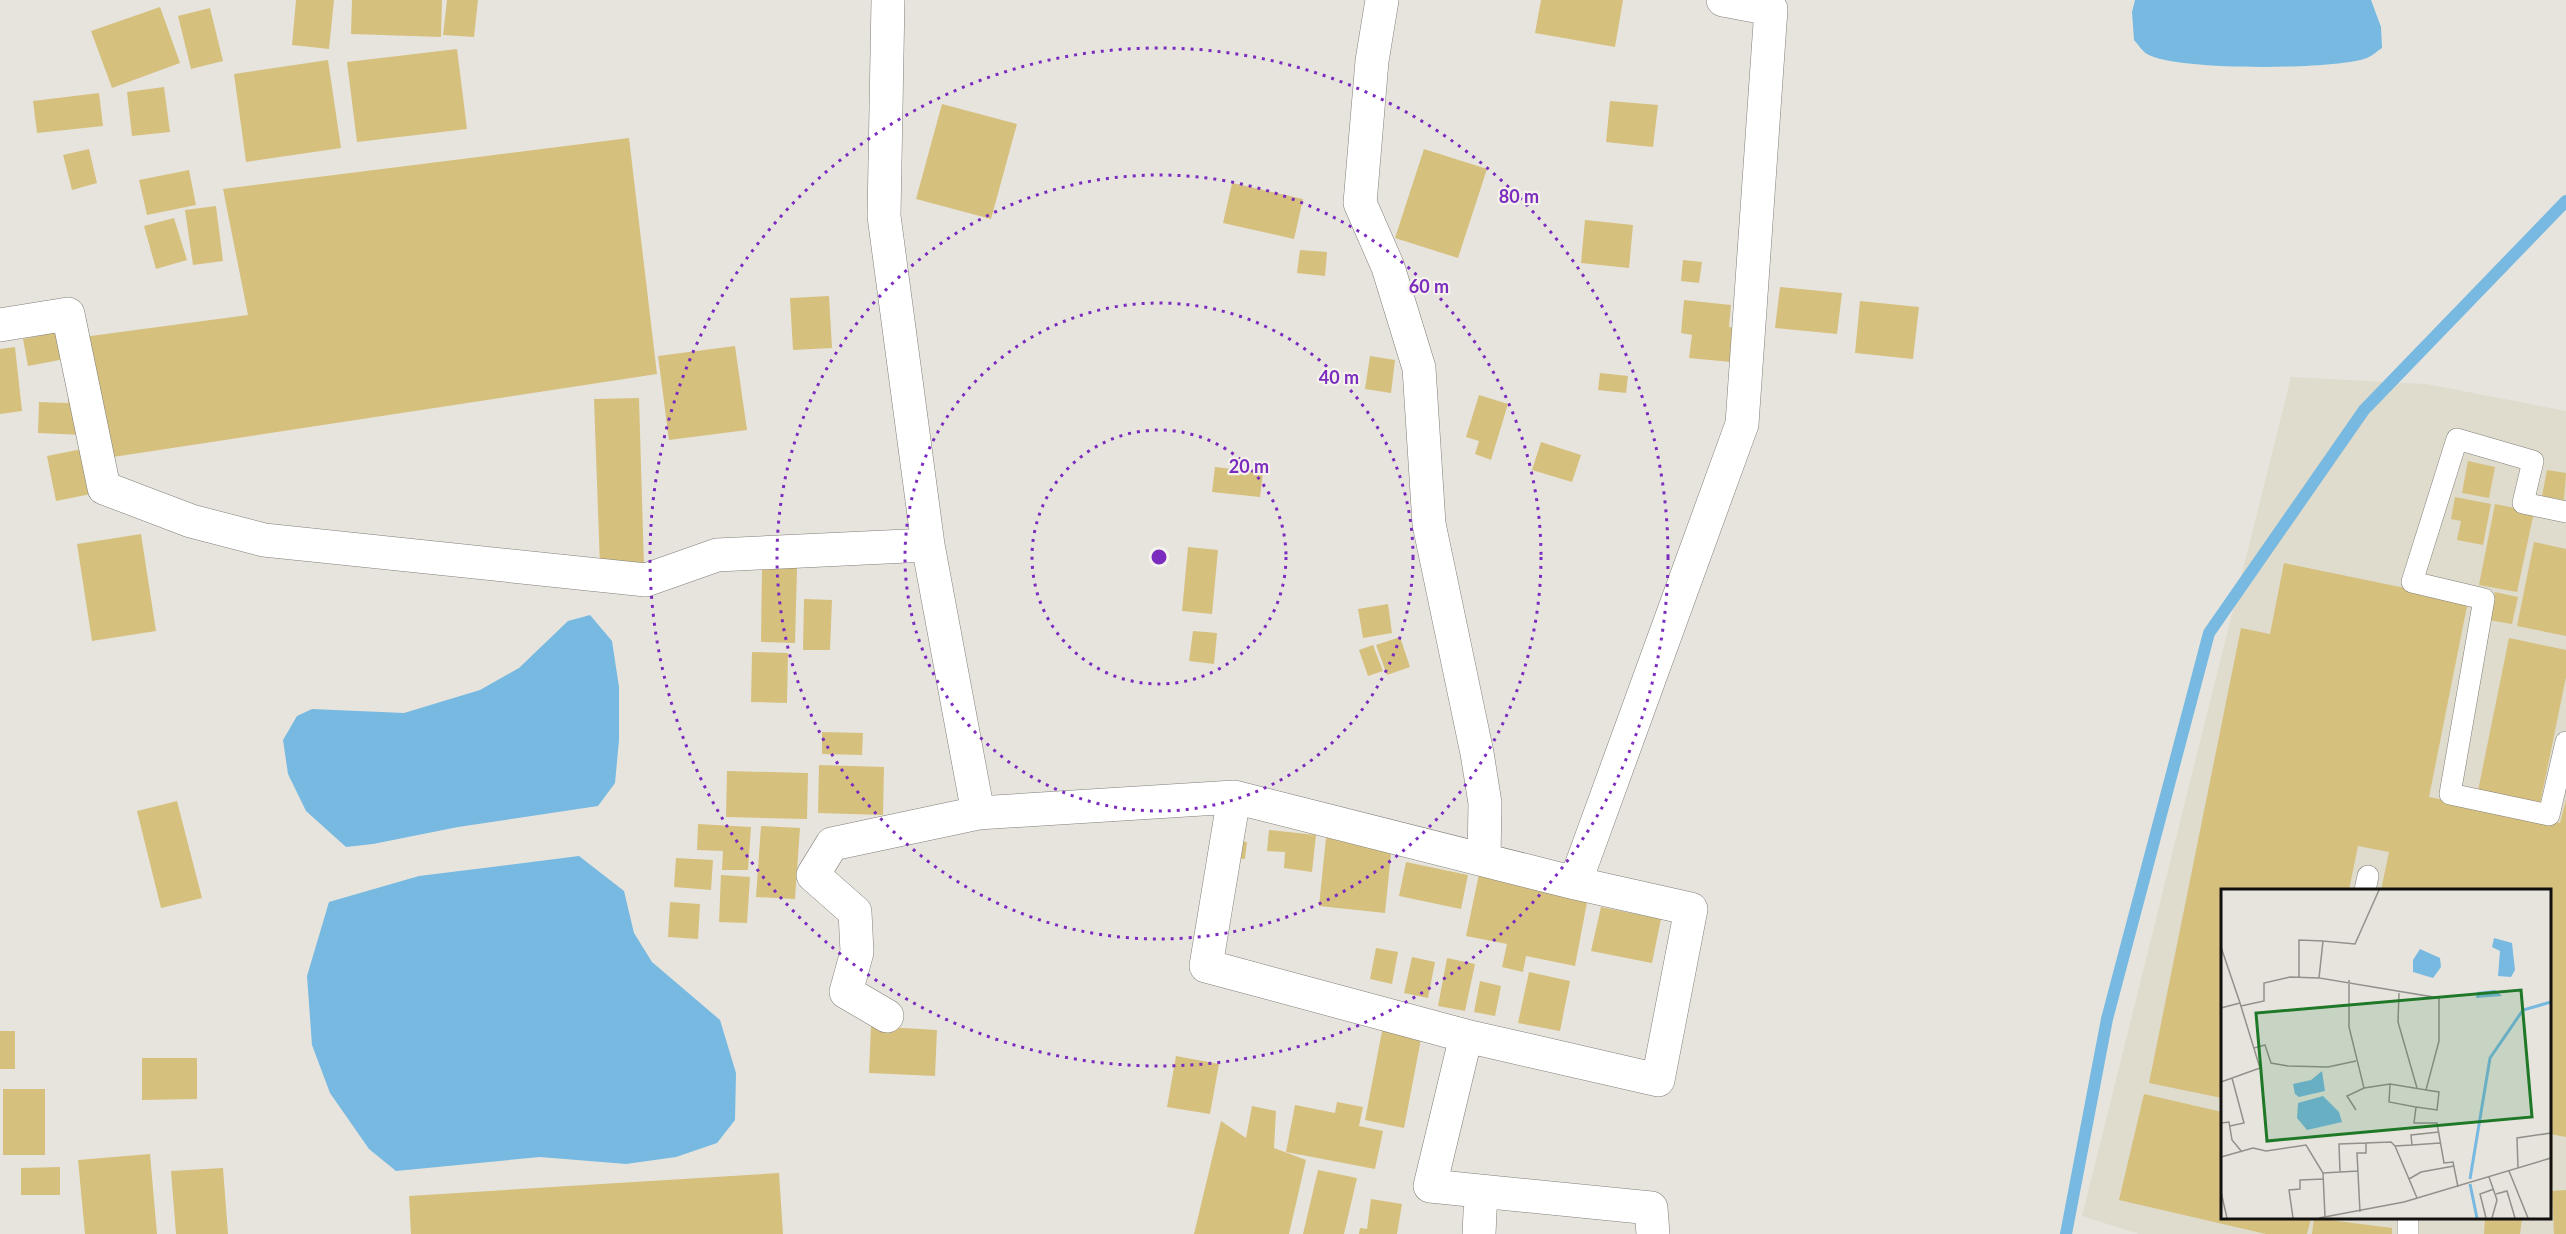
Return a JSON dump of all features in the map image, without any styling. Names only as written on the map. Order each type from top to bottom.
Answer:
[{"type":"street","points":[[888,0],[884,216],[928,544],[978,813]]},
{"type":"street","points":[[1382,0],[1372,61],[1360,203],[1388,267],[1419,368],[1428,524],[1482,783],[1485,803],[1484,859]]},
{"type":"street","points":[[1575,883],[1742,424],[1772,9],[1723,0]]},
{"type":"street","points":[[0,325],[68,314],[104,488],[191,521],[264,540],[646,580],[717,555],[928,544]]},
{"type":"street","points":[[887,1016],[846,992],[857,952],[855,912],[813,875],[832,844],[978,813],[1234,797],[1575,883],[1691,909],[1658,1080],[1466,1036],[1206,966],[1234,797]]},
{"type":"street","points":[[1466,1036],[1430,1186],[1651,1208],[1653,1234]]},
{"type":"street","points":[[1479,1234],[1481,1191]]},
{"type":"lane","points":[[2566,512],[2523,503],[2533,461],[2457,439],[2412,582],[2484,599],[2450,794],[2549,815],[2566,742]]},
{"type":"shaded area","points":[[2291,377],[2426,384],[2566,411],[2566,1234],[2139,1234],[2082,1216]]},
{"type":"water","points":[[2135,0],[2371,0],[2381,27],[2382,48],[2367,58],[2323,65],[2220,66],[2163,60],[2147,54],[2134,40],[2132,12]]},
{"type":"water","points":[[590,615],[612,641],[619,687],[619,740],[615,783],[598,806],[346,847],[306,811],[288,774],[283,740],[297,716],[312,709],[404,713],[480,690],[519,668],[568,621]]},
{"type":"water","points":[[579,856],[624,891],[634,933],[652,962],[720,1020],[736,1073],[735,1120],[717,1143],[676,1157],[626,1164],[540,1157],[396,1171],[369,1149],[330,1093],[312,1045],[307,976],[329,902],[419,876]]},
{"type":"building","points":[[296,0],[334,0],[329,49],[292,45]]},
{"type":"building","points":[[352,0],[442,0],[441,37],[351,34]]},
{"type":"building","points":[[447,0],[478,0],[474,37],[443,35]]},
{"type":"building","points":[[1541,0],[1623,0],[1615,47],[1535,33]]},
{"type":"building","points":[[160,7],[180,63],[112,88],[91,31]]},
{"type":"building","points":[[210,8],[223,61],[191,69],[178,16]]},
{"type":"building","points":[[457,49],[467,129],[357,142],[347,62]]},
{"type":"building","points":[[328,60],[341,148],[246,162],[234,74]]},
{"type":"building","points":[[164,87],[170,132],[132,136],[127,92]]},
{"type":"building","points":[[99,93],[103,126],[37,133],[33,101]]},
{"type":"building","points":[[1610,101],[1658,105],[1653,147],[1606,142]]},
{"type":"building","points":[[942,104],[1017,124],[991,219],[916,199]]},
{"type":"building","points":[[629,138],[657,374],[100,459],[83,337],[248,315],[223,189]]},
{"type":"building","points":[[89,149],[97,183],[72,190],[63,155]]},
{"type":"building","points":[[1424,149],[1487,169],[1458,258],[1395,238]]},
{"type":"building","points":[[189,170],[196,205],[147,215],[139,180]]},
{"type":"building","points":[[1232,183],[1303,199],[1294,239],[1223,223]]},
{"type":"building","points":[[216,206],[223,261],[193,265],[185,210]]},
{"type":"building","points":[[174,218],[187,260],[156,269],[144,226]]},
{"type":"building","points":[[1585,220],[1633,225],[1629,268],[1581,263]]},
{"type":"building","points":[[1300,250],[1327,252],[1325,276],[1297,273]]},
{"type":"building","points":[[1683,260],[1702,262],[1699,283],[1681,281]]},
{"type":"building","points":[[1780,287],[1842,293],[1837,334],[1775,328]]},
{"type":"building","points":[[829,296],[832,348],[793,350],[790,298]]},
{"type":"building","points":[[1684,300],[1731,305],[1729,327],[1735,328],[1731,362],[1689,358],[1692,335],[1681,333]]},
{"type":"building","points":[[1860,301],[1919,307],[1913,359],[1855,353]]},
{"type":"building","points":[[65,330],[70,358],[28,366],[23,339]]},
{"type":"building","points":[[735,346],[747,430],[669,440],[658,356]]},
{"type":"building","points":[[15,347],[22,411],[0,414],[0,349]]},
{"type":"building","points":[[1370,356],[1395,360],[1391,393],[1365,389]]},
{"type":"building","points":[[1600,373],[1628,376],[1626,393],[1598,390]]},
{"type":"building","points":[[1479,395],[1508,404],[1491,460],[1475,454],[1479,441],[1466,437]]},
{"type":"building","points":[[68,396],[85,396],[83,435],[38,433],[39,402],[68,403]]},
{"type":"building","points":[[639,398],[644,566],[600,567],[594,399]]},
{"type":"building","points":[[1541,442],[1581,455],[1572,482],[1532,470]]},
{"type":"building","points":[[87,448],[96,493],[56,501],[47,456]]},
{"type":"building","points":[[2468,461],[2495,467],[2489,498],[2462,493]]},
{"type":"building","points":[[1215,467],[1263,473],[1260,497],[1212,492]]},
{"type":"building","points":[[2547,470],[2566,473],[2564,500],[2542,496]]},
{"type":"building","points":[[2455,497],[2491,504],[2483,545],[2457,540],[2461,521],[2451,519]]},
{"type":"building","points":[[2495,504],[2534,512],[2517,592],[2479,585]]},
{"type":"building","points":[[141,534],[156,631],[92,641],[77,544]]},
{"type":"building","points":[[2534,542],[2566,549],[2566,636],[2517,626]]},
{"type":"building","points":[[1188,547],[1218,550],[1212,614],[1182,611]]},
{"type":"building","points":[[2284,563],[2468,601],[2429,797],[2560,823],[2566,800],[2566,1137],[2551,1134],[2551,889],[2381,889],[2389,852],[2358,846],[2349,889],[2221,889],[2221,1098],[2149,1083],[2241,628],[2270,634]]},
{"type":"building","points":[[762,567],[797,568],[795,643],[761,642]]},
{"type":"building","points":[[2495,592],[2518,597],[2512,624],[2489,620]]},
{"type":"building","points":[[804,599],[832,600],[830,650],[803,650]]},
{"type":"building","points":[[1388,604],[1392,633],[1363,638],[1358,609]]},
{"type":"building","points":[[1193,631],[1217,633],[1214,664],[1189,661]]},
{"type":"building","points":[[1400,637],[1410,667],[1387,675],[1376,645]]},
{"type":"building","points":[[2509,638],[2566,650],[2566,677],[2539,809],[2477,796]]},
{"type":"building","points":[[1373,645],[1383,671],[1368,676],[1359,650]]},
{"type":"building","points":[[752,652],[788,653],[787,703],[751,702]]},
{"type":"building","points":[[822,732],[863,733],[862,755],[822,754]]},
{"type":"building","points":[[819,765],[884,767],[883,815],[818,813]]},
{"type":"building","points":[[727,771],[808,773],[807,819],[726,817]]},
{"type":"building","points":[[177,801],[202,898],[161,908],[137,811]]},
{"type":"building","points":[[698,824],[751,827],[748,870],[722,870],[723,851],[697,850]]},
{"type":"building","points":[[761,826],[800,828],[795,899],[756,897]]},
{"type":"building","points":[[1269,830],[1316,835],[1312,872],[1284,868],[1285,852],[1267,851]]},
{"type":"building","points":[[1326,838],[1392,844],[1385,913],[1319,906]]},
{"type":"building","points":[[1232,840],[1247,842],[1245,859],[1229,858]]},
{"type":"building","points":[[676,858],[713,860],[711,890],[674,887]]},
{"type":"building","points":[[1406,862],[1468,875],[1461,909],[1399,896]]},
{"type":"building","points":[[1479,874],[1588,897],[1575,966],[1526,956],[1523,972],[1502,967],[1507,944],[1466,936]]},
{"type":"building","points":[[721,875],[750,877],[747,923],[719,922]]},
{"type":"building","points":[[670,902],[700,904],[698,939],[668,937]]},
{"type":"building","points":[[1601,907],[1661,919],[1652,963],[1591,951]]},
{"type":"building","points":[[1376,948],[1398,952],[1392,984],[1370,979]]},
{"type":"building","points":[[1412,957],[1435,962],[1428,998],[1404,993]]},
{"type":"building","points":[[1447,958],[1475,964],[1465,1011],[1438,1006]]},
{"type":"building","points":[[1529,972],[1570,981],[1560,1031],[1518,1023]]},
{"type":"building","points":[[1480,981],[1501,986],[1495,1016],[1474,1012]]},
{"type":"building","points":[[871,1026],[937,1030],[935,1076],[869,1073]]},
{"type":"building","points":[[1383,1026],[1422,1034],[1404,1128],[1365,1120]]},
{"type":"building","points":[[0,1031],[15,1031],[15,1069],[0,1069]]},
{"type":"building","points":[[1176,1056],[1219,1064],[1210,1114],[1167,1107]]},
{"type":"building","points":[[142,1058],[197,1058],[197,1099],[142,1100]]},
{"type":"building","points":[[3,1089],[45,1089],[45,1155],[3,1155]]},
{"type":"building","points":[[2144,1094],[2221,1112],[2221,1219],[2311,1219],[2307,1234],[2266,1234],[2119,1200]]},
{"type":"building","points":[[1337,1102],[1363,1107],[1359,1126],[1383,1131],[1375,1169],[1286,1152],[1295,1105],[1335,1113]]},
{"type":"building","points":[[1252,1106],[1276,1111],[1274,1148],[1306,1160],[1289,1234],[1194,1234],[1221,1121],[1246,1138]]},
{"type":"building","points":[[150,1154],[157,1234],[85,1234],[78,1160]]},
{"type":"building","points":[[60,1167],[60,1195],[21,1195],[21,1168]]},
{"type":"building","points":[[223,1168],[228,1234],[176,1234],[171,1171]]},
{"type":"building","points":[[1318,1170],[1357,1178],[1344,1234],[1303,1234]]},
{"type":"building","points":[[779,1173],[783,1234],[411,1234],[409,1196]]},
{"type":"building","points":[[2566,1190],[2566,1234],[2554,1234],[2552,1191]]},
{"type":"building","points":[[1371,1199],[1402,1204],[1397,1234],[1359,1234],[1360,1228],[1367,1229]]},
{"type":"building","points":[[2314,1219],[2392,1228],[2392,1234],[2312,1234]]},
{"type":"building","points":[[2485,1219],[2522,1219],[2520,1234],[2484,1234]]},
{"type":"waterway","points":[[2066,1234],[2107,1019],[2209,633],[2364,410],[2566,201]]}]
